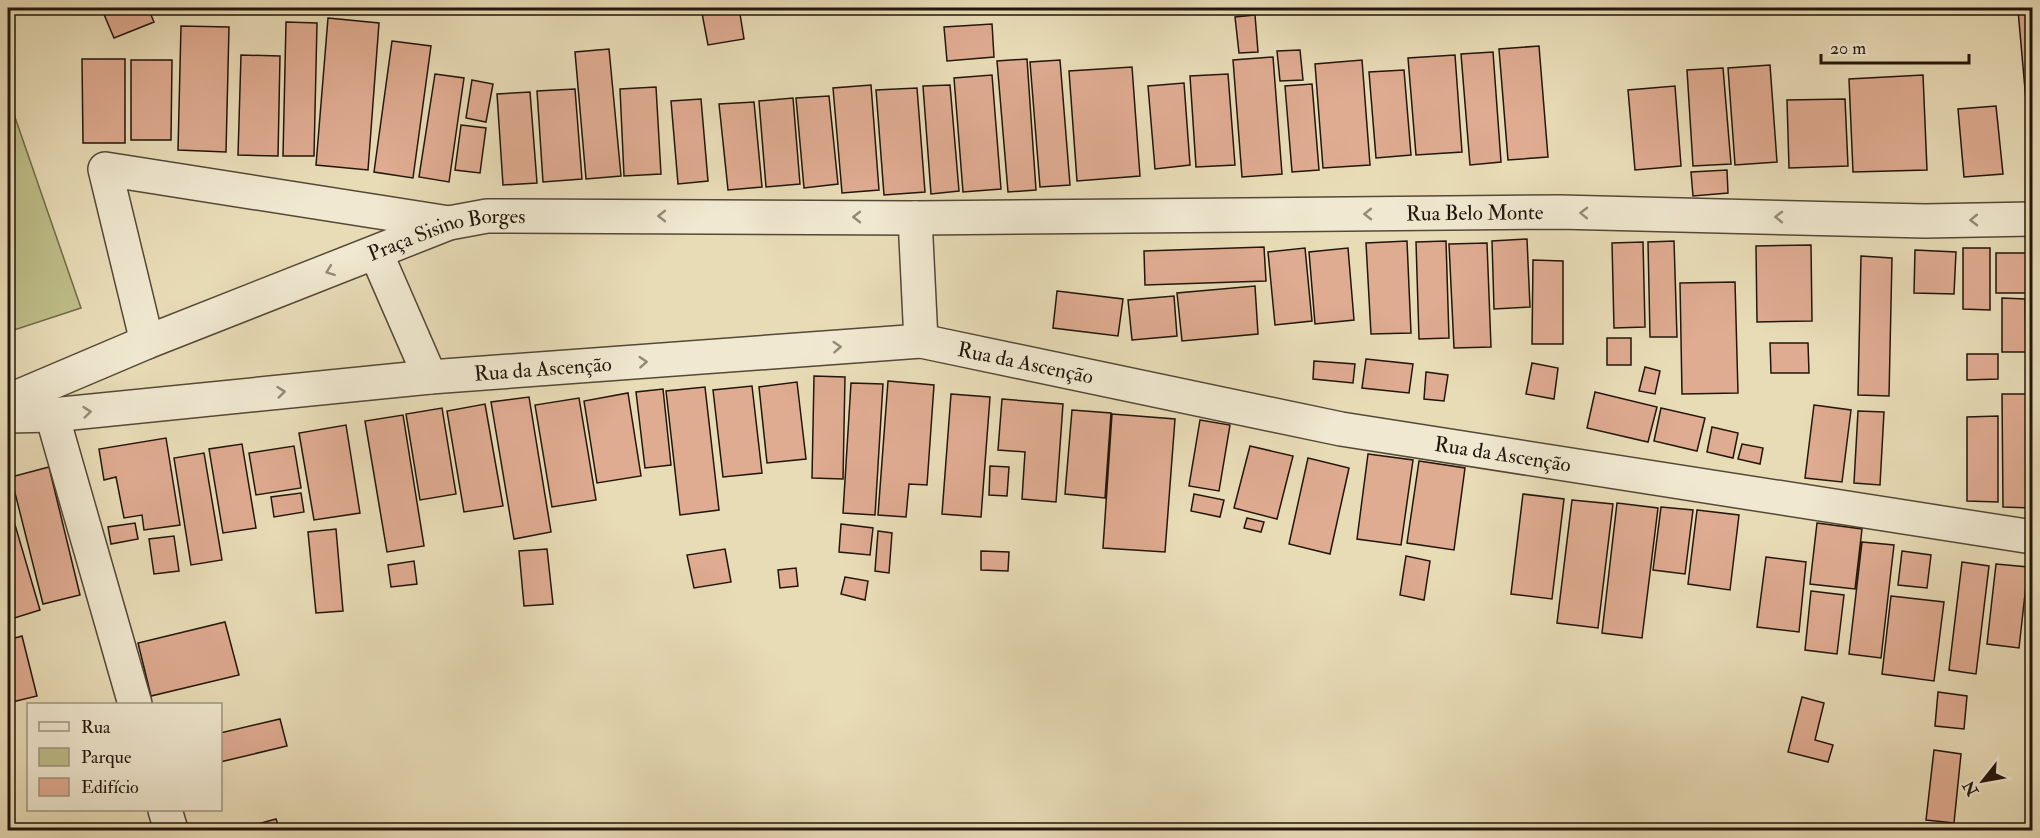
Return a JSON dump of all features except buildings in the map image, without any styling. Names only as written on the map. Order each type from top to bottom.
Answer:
[{"type":"street","points":[[147,342],[105,169],[449,223]]},
{"type":"street","name":"Rua Belo Monte","points":[[915,218],[1559,212],[1925,221],[2032,219]]},
{"type":"street","name":"Praça Sisino Borges","points":[[8,400],[147,342],[449,223],[487,216],[915,218]]},
{"type":"street","points":[[915,218],[921,341]]},
{"type":"street","points":[[376,253],[430,377]]},
{"type":"street","name":"Rua da Ascenção","points":[[8,416],[52,415],[430,377],[921,341],[1341,429],[2032,537]]},
{"type":"street","points":[[52,415],[134,703]]},
{"type":"street","points":[[165,811],[171,831]]},
{"type":"green space","points":[[8,97],[81,308],[8,332]]}]
